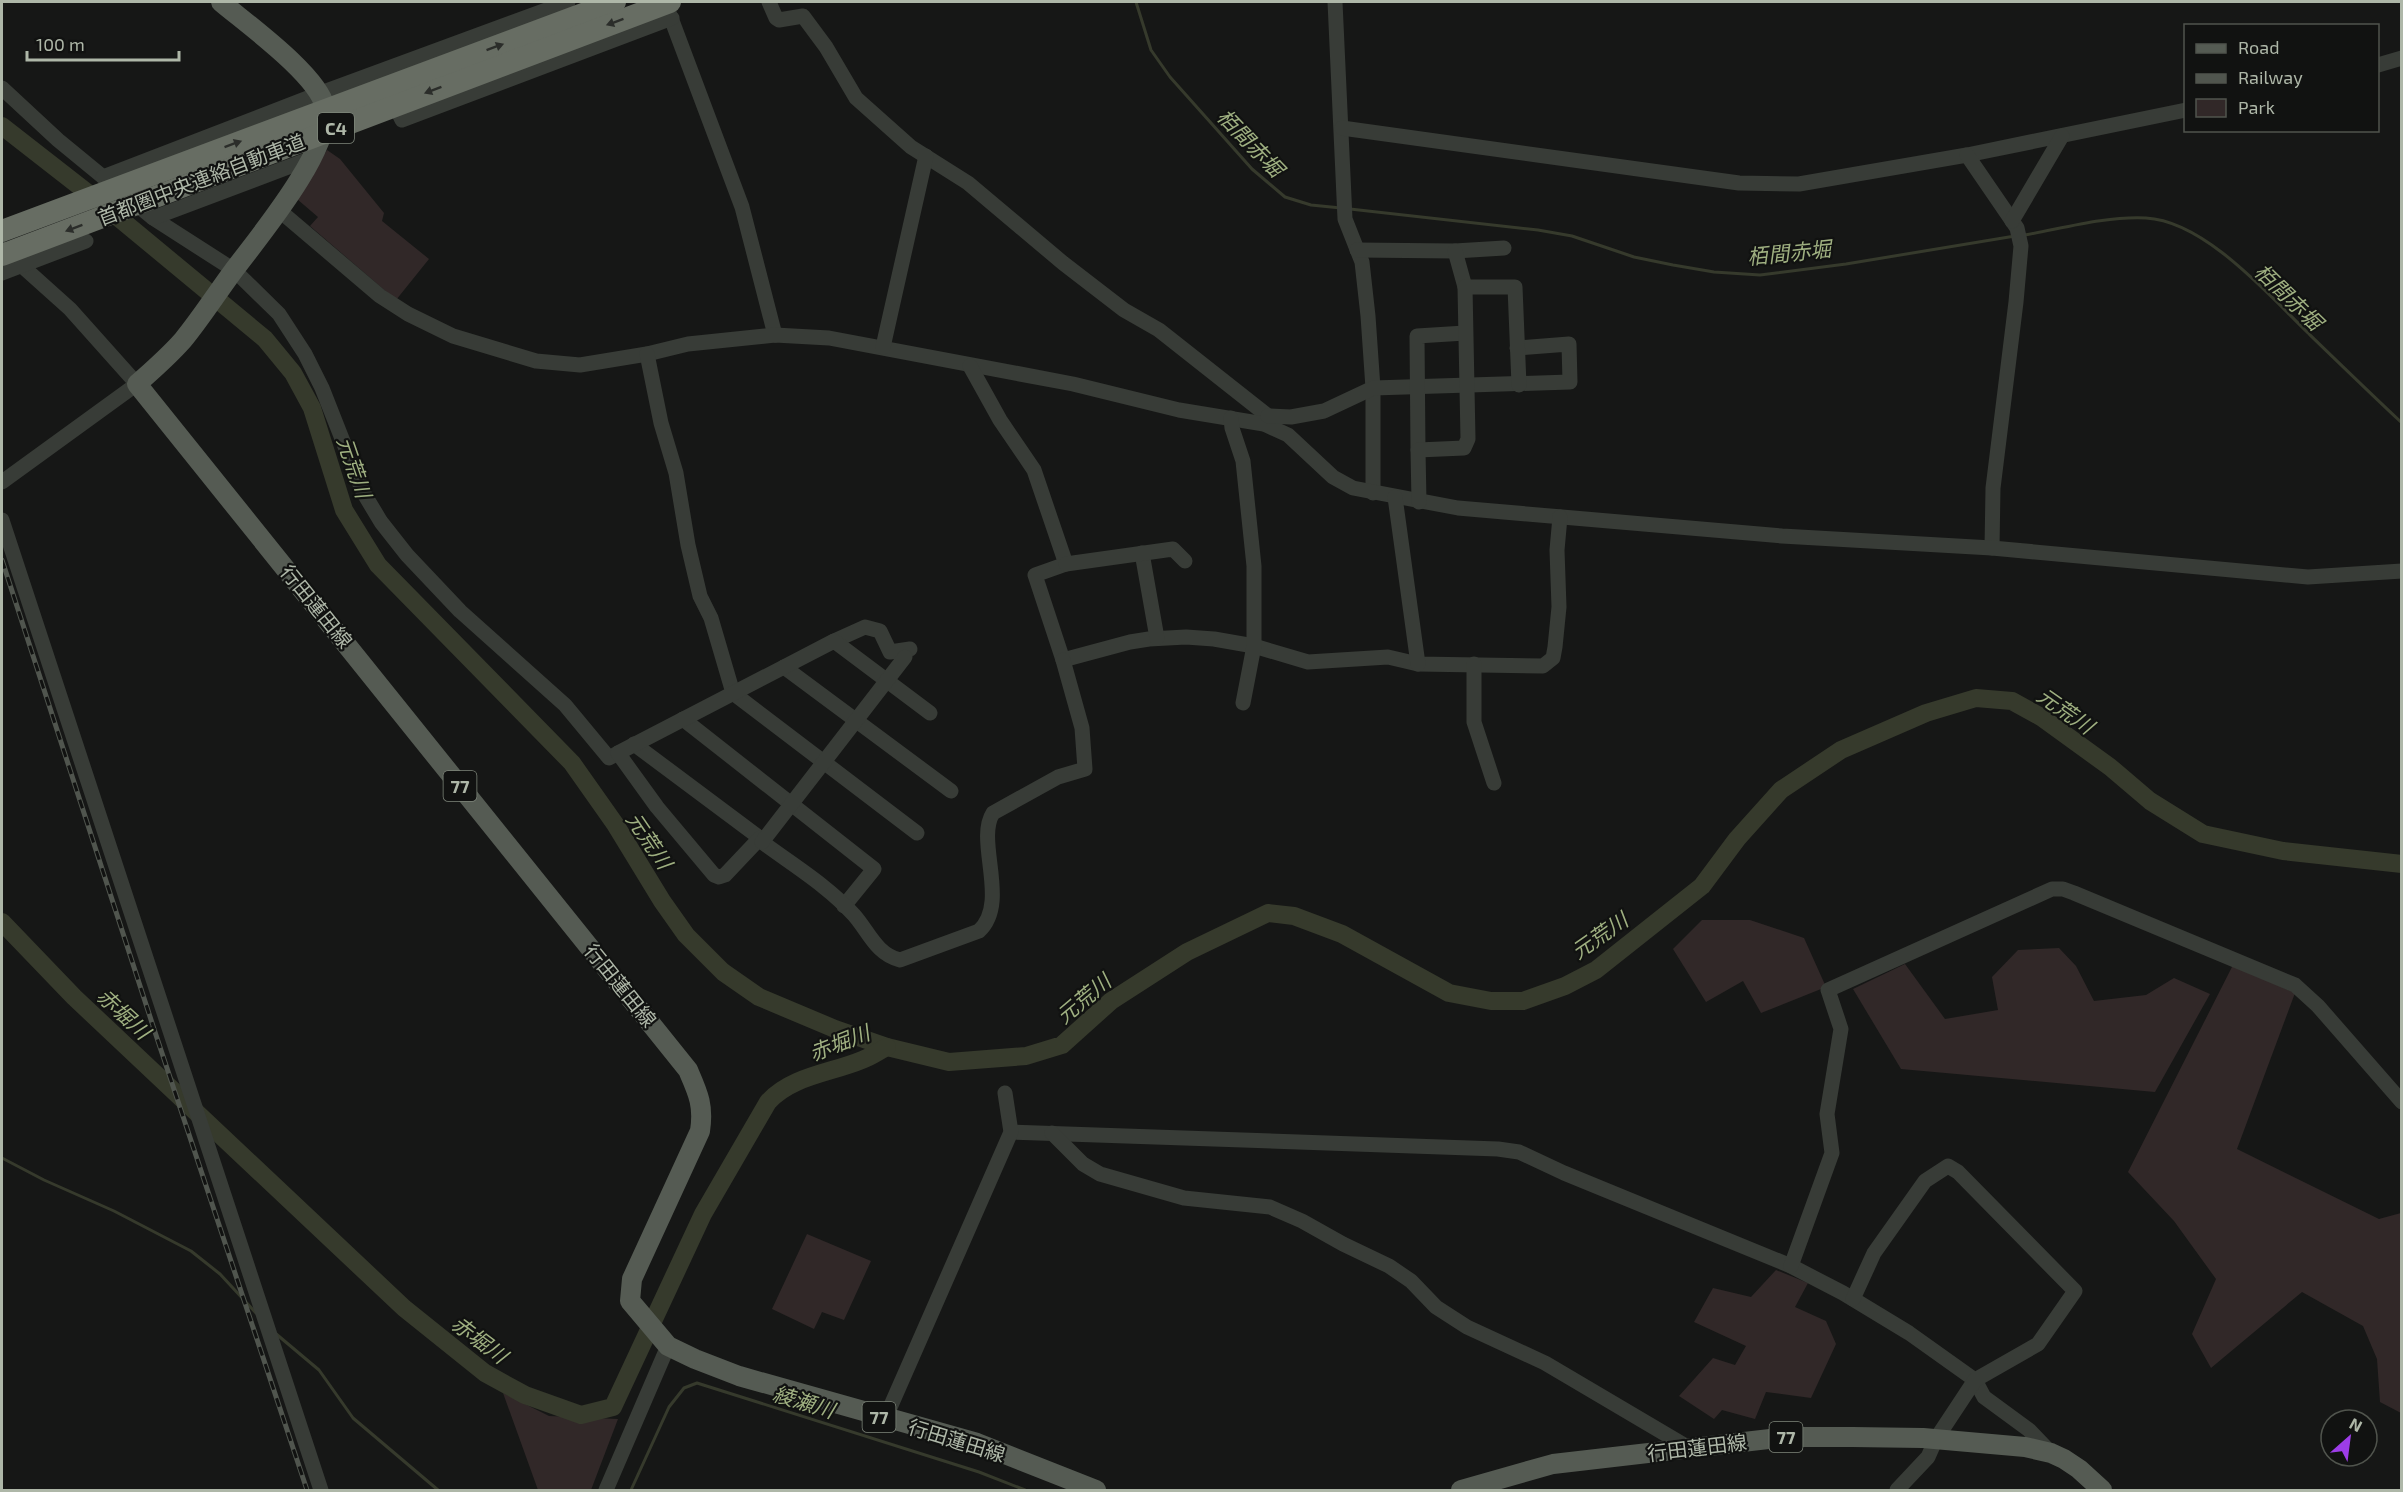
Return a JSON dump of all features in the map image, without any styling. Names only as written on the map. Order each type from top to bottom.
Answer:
[{"type":"highway","name":"首都圏中央連絡自動車道","points":[[2,231],[615,2]]},
{"type":"highway","name":"首都圏中央連絡自動車道","points":[[11,260],[671,10]]},
{"type":"main road","points":[[137,384],[162,363],[280,211],[312,158],[327,122],[325,105],[300,70],[221,2]]},
{"type":"main road","name":"行田蓮田線","points":[[137,384],[688,1070],[699,1095],[703,1112],[700,1131],[632,1279],[630,1301],[666,1343],[739,1376],[885,1419],[977,1443],[1096,1491]]},
{"type":"main road","name":"行田蓮田線","points":[[1461,1491],[1553,1464],[1786,1437],[1936,1439],[2025,1447],[2051,1453],[2079,1469],[2102,1491]]},
{"type":"street","points":[[104,177],[318,94],[568,2]]},
{"type":"street","points":[[665,2],[671,10],[742,207],[775,334]]},
{"type":"street","points":[[769,2],[779,20],[803,16],[826,47],[856,98],[911,147],[968,183],[1072,270],[1124,310],[1177,343],[1266,420],[1288,435],[1344,484],[1353,488],[1458,508],[1782,536],[1992,548],[2308,577],[2402,571]]},
{"type":"street","points":[[1335,2],[1345,219],[1362,262],[1373,388],[1373,493]]},
{"type":"street","points":[[379,71],[402,120],[671,10]]},
{"type":"street","points":[[2379,65],[2402,58]]},
{"type":"street","points":[[2,88],[58,140],[153,218],[232,273],[279,314],[305,354],[322,388],[363,492],[381,522],[407,555],[460,611],[565,705],[609,758],[634,744],[834,641],[865,627],[880,631],[890,652],[907,653],[791,804],[761,840],[725,875],[719,877],[714,875],[657,807],[618,753]]},
{"type":"street","points":[[1342,128],[1739,183],[1799,184],[1967,155],[2184,111]]},
{"type":"street","points":[[2014,225],[2062,136]]},
{"type":"street","points":[[1967,155],[2014,225],[2021,246],[1993,488],[1992,548]]},
{"type":"street","points":[[883,347],[926,156]]},
{"type":"street","points":[[153,218],[312,158]]},
{"type":"street","points":[[2,221],[44,205]]},
{"type":"street","points":[[280,211],[380,296],[408,314],[453,336],[501,352],[556,364],[580,365],[647,354],[688,344],[775,334],[829,338],[1073,384],[1179,410],[1231,418],[1266,420],[1324,411],[1373,388],[1570,382],[1569,344],[1517,348]]},
{"type":"street","points":[[2,273],[11,260],[86,241]]},
{"type":"street","points":[[2,248],[11,260],[70,309],[137,384],[2,482]]},
{"type":"street","points":[[1357,250],[1455,251],[1504,248]]},
{"type":"street","points":[[1418,450],[1464,448],[1468,440],[1465,287],[1455,251]]},
{"type":"street","points":[[1465,287],[1515,286],[1519,385]]},
{"type":"street","points":[[1419,502],[1417,336],[1465,333]]},
{"type":"street","points":[[647,354],[661,423],[676,473],[688,545],[700,596],[711,618],[733,693],[917,833]]},
{"type":"street","points":[[970,366],[1000,420],[1034,470],[1066,564]]},
{"type":"street","points":[[1231,418],[1243,461],[1254,566],[1254,646],[1243,703]]},
{"type":"street","points":[[1395,497],[1418,664]]},
{"type":"street","points":[[1063,660],[1130,642],[1157,638],[1215,639],[1254,646],[1308,662],[1388,657],[1418,664],[1543,666],[1553,658],[1560,607],[1557,550],[1560,517]]},
{"type":"street","points":[[2,520],[321,1491]]},
{"type":"street","points":[[634,744],[824,887],[854,915],[881,952],[900,960],[979,931],[984,926],[991,909],[988,824],[993,813],[1058,777],[1083,771],[1086,765],[1082,728],[1063,660],[1035,575],[1066,564],[1173,549],[1185,561]]},
{"type":"street","points":[[1142,553],[1157,638]]},
{"type":"street","points":[[834,641],[930,713]]},
{"type":"street","points":[[1474,664],[1474,722],[1494,783]]},
{"type":"street","points":[[784,667],[951,791]]},
{"type":"street","points":[[683,719],[874,869],[844,906]]},
{"type":"street","points":[[1791,1266],[1832,1153],[1827,1114],[1841,1029],[1828,990],[2052,889],[2063,889],[2295,985],[2318,1006],[2402,1102]]},
{"type":"street","points":[[885,1419],[1011,1132],[1005,1093]]},
{"type":"street","points":[[1011,1132],[1519,1152],[1564,1173],[1791,1266],[1853,1299],[1909,1333],[1975,1380],[1984,1397],[2029,1430],[2051,1453]]},
{"type":"street","points":[[1052,1133],[1083,1164],[1100,1174],[1184,1198],[1270,1207],[1302,1221],[1389,1266],[1411,1281],[1436,1306],[1467,1327],[1545,1363],[1689,1448]]},
{"type":"street","points":[[1853,1299],[1874,1253],[1925,1181],[1948,1166],[1958,1172],[2075,1291],[2038,1344],[1975,1380],[1936,1439],[1928,1457],[1896,1491]]},
{"type":"street","points":[[606,1491],[666,1343]]},
{"type":"green space","points":[[327,150],[340,159],[384,213],[382,221],[429,259],[396,300],[310,226],[318,217],[297,199]]},
{"type":"green space","points":[[1702,920],[1750,920],[1804,938],[1826,987],[1761,1013],[1743,981],[1706,1002],[1673,949]]},
{"type":"green space","points":[[2059,948],[2076,966],[2094,1001],[2146,995],[2174,978],[2210,994],[2155,1092],[1901,1069],[1853,989],[1905,964],[1945,1019],[1998,1010],[1992,977],[2018,950]]},
{"type":"green space","points":[[2233,965],[2295,993],[2237,1149],[2379,1219],[2401,1213],[2401,1413],[2380,1402],[2377,1359],[2363,1326],[2302,1292],[2211,1368],[2192,1334],[2216,1279],[2174,1221],[2128,1172]]},
{"type":"green space","points":[[807,1234],[871,1261],[844,1320],[822,1312],[814,1329],[772,1309]]},
{"type":"green space","points":[[1776,1270],[1808,1283],[1795,1307],[1826,1321],[1836,1344],[1811,1398],[1766,1392],[1755,1419],[1722,1410],[1714,1419],[1679,1396],[1713,1358],[1735,1365],[1746,1346],[1694,1322],[1713,1288],[1751,1297]]},
{"type":"green space","points":[[503,1393],[549,1416],[618,1419],[591,1490],[538,1490]]},
{"type":"waterway","name":"栢間赤堀","points":[[1136,2],[1151,50],[1170,77],[1252,169],[1285,197],[1311,205],[1341,208]]},
{"type":"waterway","name":"元荒川","points":[[2,126],[102,204],[265,339],[293,373],[312,408],[344,510],[378,565],[572,763],[615,824],[662,901],[686,935],[723,972],[759,997],[835,1029],[887,1047],[949,1062],[1026,1056],[1062,1045],[1111,1001],[1187,952],[1268,913],[1294,916],[1342,934],[1449,993],[1491,1001],[1523,1001],[1565,986],[1596,970],[1702,886],[1737,839],[1781,790],[1841,750],[1926,713],[1976,698],[2012,701],[2041,717],[2110,767],[2150,801],[2203,834],[2283,851],[2402,864]]},
{"type":"waterway","name":"栢間赤堀","points":[[1350,209],[1538,230],[1572,236],[1634,257],[1673,265],[1714,272],[1760,275],[1846,264],[2015,236]]},
{"type":"waterway","name":"栢間赤堀","points":[[2025,235],[2085,223],[2131,218],[2168,222],[2190,232],[2212,245],[2254,280],[2402,423]]},
{"type":"waterway","name":"赤堀川","points":[[2,922],[74,997],[404,1308],[485,1373],[525,1395],[581,1415],[613,1407],[703,1214],[768,1102],[788,1086],[865,1059],[887,1047]]},
{"type":"waterway","points":[[2,1158],[44,1180],[114,1211],[191,1251],[220,1274],[256,1313]]},
{"type":"waterway","points":[[275,1333],[319,1370],[353,1418],[438,1490]]},
{"type":"waterway","name":"綾瀬川","points":[[631,1490],[669,1407],[684,1388],[697,1383],[979,1472],[1025,1490]]},
{"type":"railway","points":[[2,560],[307,1490]]}]
